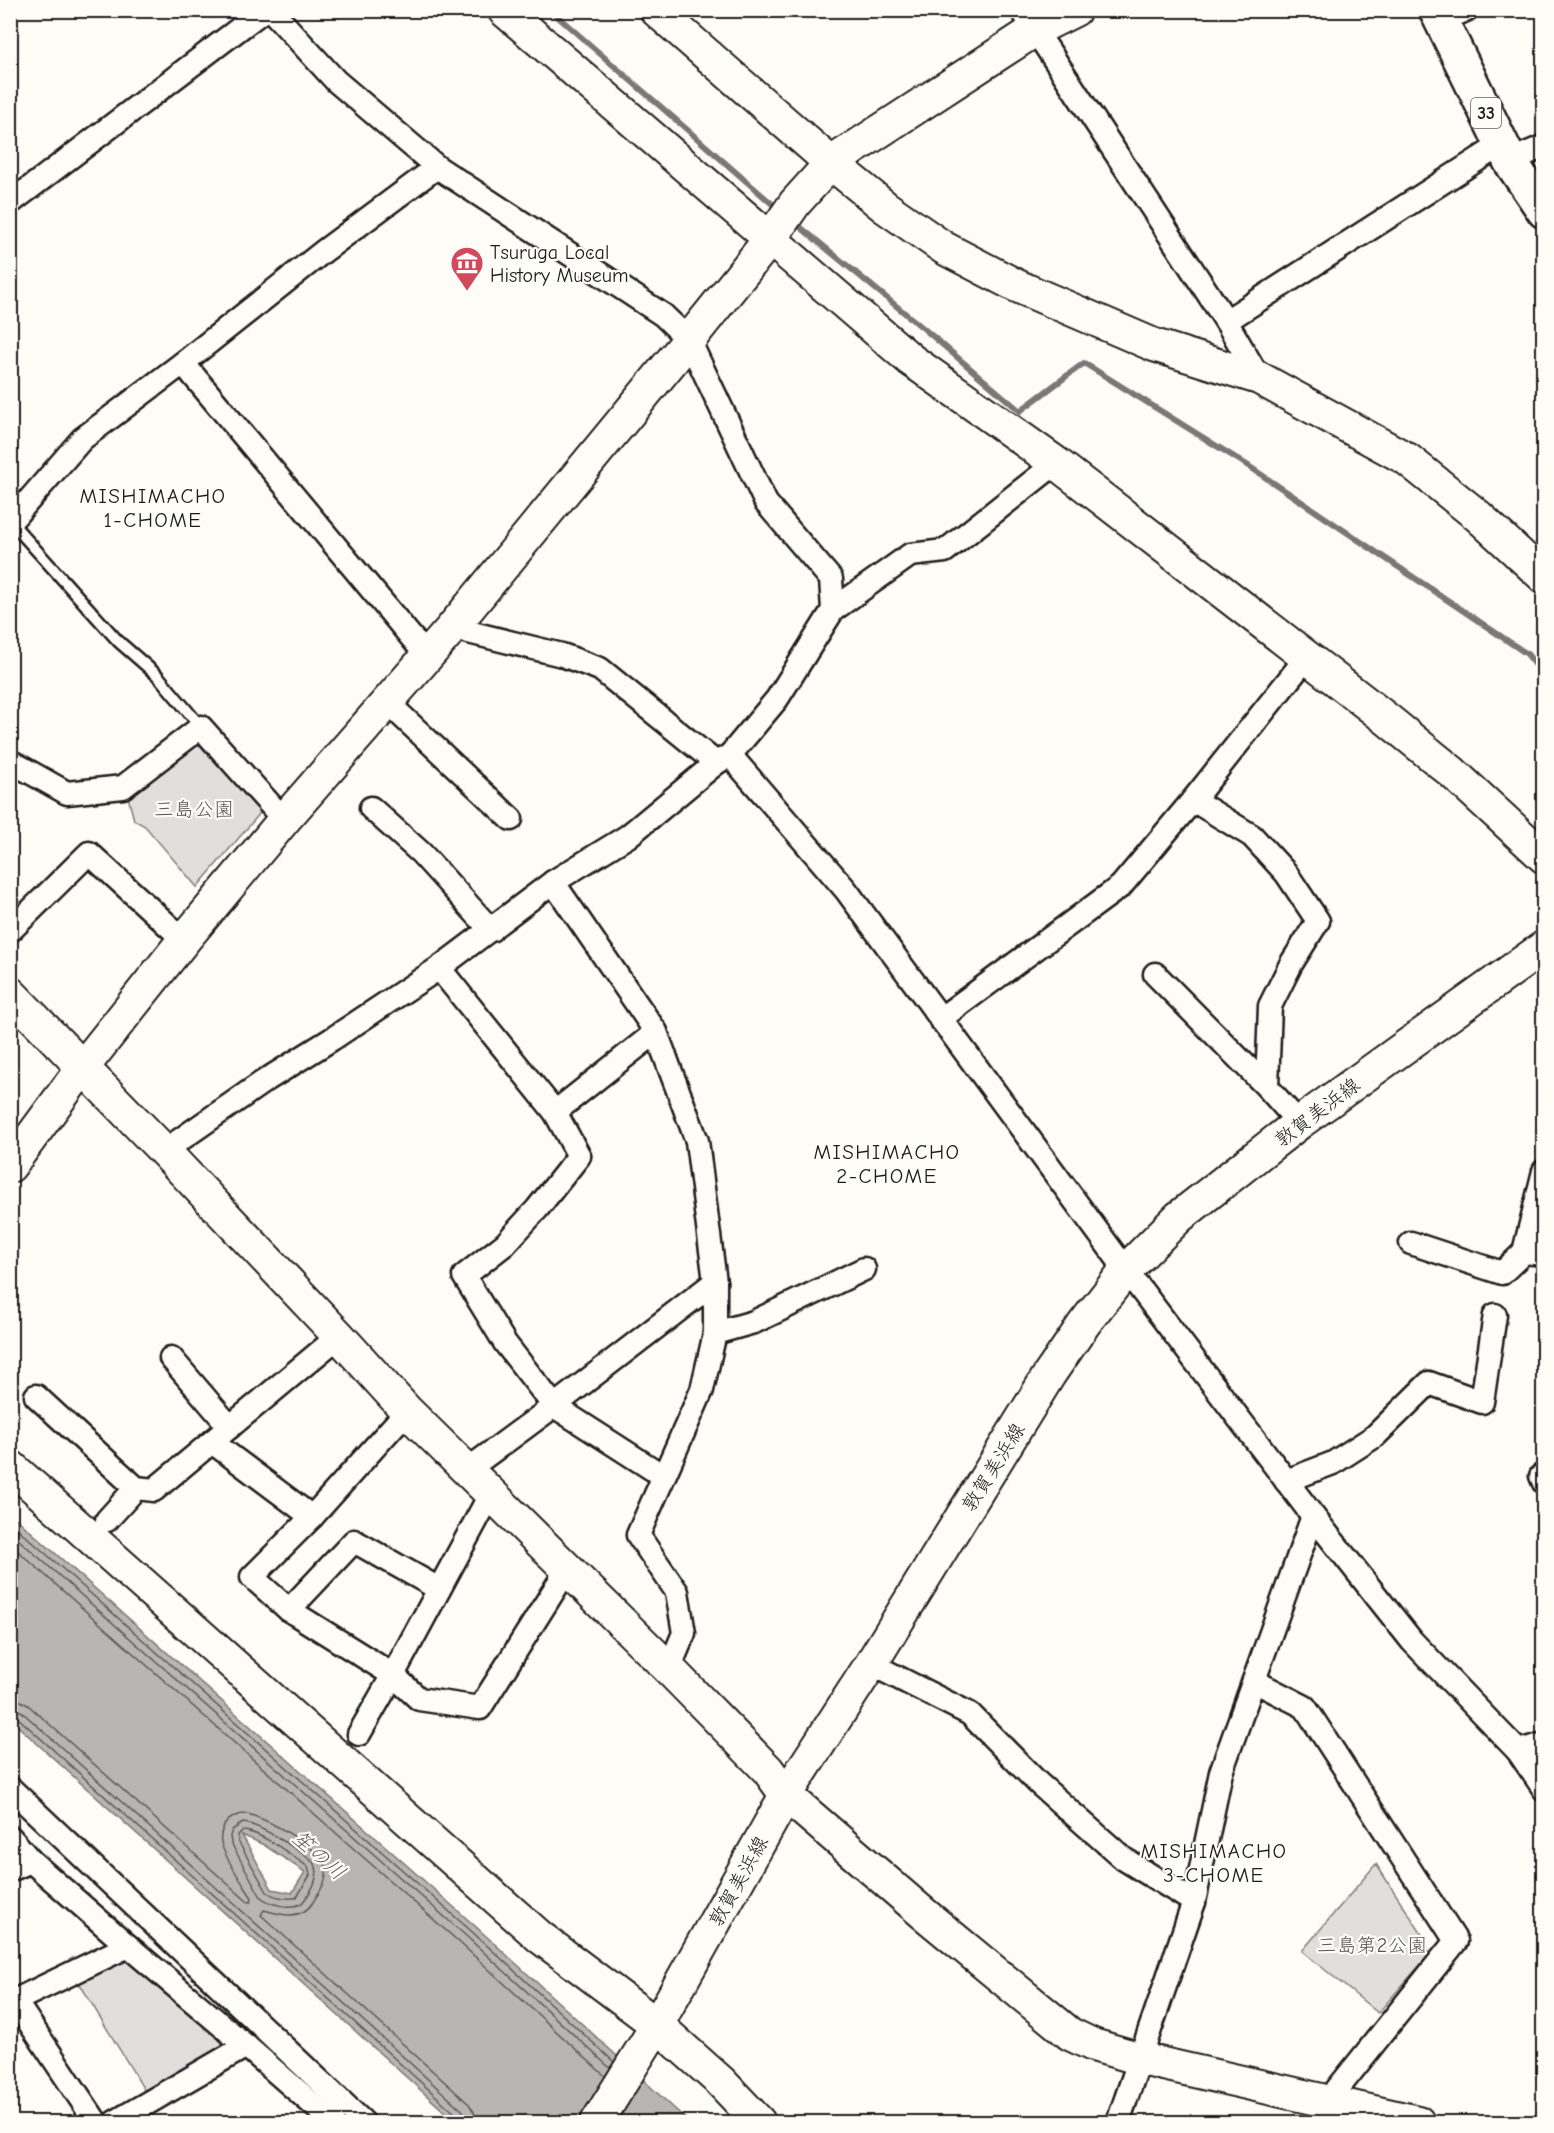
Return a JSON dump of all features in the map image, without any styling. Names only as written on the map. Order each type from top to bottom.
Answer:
[{"type":"main road","name":"33","points":[[1448,14],[1506,152],[1544,211]]},
{"type":"street","points":[[10,203],[264,10]]},
{"type":"street","points":[[271,10],[336,81],[437,167],[663,315],[689,340],[766,503],[831,579],[833,610]]},
{"type":"street","points":[[504,10],[781,223],[911,360],[1056,463],[1306,657],[1452,772],[1544,857]]},
{"type":"street","points":[[656,10],[831,163],[885,207],[944,248],[1017,286],[1154,345],[1259,378],[1407,459],[1478,516],[1544,577]]},
{"type":"street","points":[[10,1166],[83,1067],[184,940],[284,820],[452,628],[831,163],[1028,20],[1076,10]]},
{"type":"street","points":[[1028,20],[1226,321],[1259,378]]},
{"type":"street","points":[[1226,321],[1506,152],[1544,146]]},
{"type":"street","points":[[11,522],[82,439],[183,363],[324,250],[437,167]]},
{"type":"street","points":[[183,363],[427,657]]},
{"type":"street","points":[[164,1151],[263,1082],[332,1040],[439,968],[553,882],[628,836],[723,759],[777,699],[833,610],[910,555],[945,551],[1056,463]]},
{"type":"street","points":[[452,628],[562,655],[600,669],[723,759],[846,890],[1126,1270],[1313,1516],[1412,1641],[1518,1751],[1544,1789]]},
{"type":"street","points":[[940,1019],[1120,886],[1193,800],[1306,657]]},
{"type":"street","points":[[387,702],[511,819]]},
{"type":"street","points":[[10,761],[67,793],[123,787],[201,727],[284,820]]},
{"type":"street","points":[[1193,800],[1252,836],[1286,873],[1318,921],[1291,964],[1270,1006],[1267,1087]]},
{"type":"street","points":[[371,808],[421,853],[491,930]]},
{"type":"street","points":[[10,931],[89,853],[184,940]]},
{"type":"street","points":[[553,882],[656,1032],[698,1141],[715,1282],[714,1333],[702,1390],[638,1535],[677,1592],[684,1633],[669,1669]]},
{"type":"street","name":"敦賀美浜線","points":[[597,2122],[657,2025],[786,1795],[871,1664],[1049,1375],[1084,1324],[1126,1270],[1179,1217],[1299,1123],[1544,947]]},
{"type":"street","points":[[439,968],[555,1112],[579,1156],[537,1209],[505,1244],[464,1276],[506,1343],[554,1406],[663,1476]]},
{"type":"street","points":[[1155,974],[1267,1087],[1299,1123]]},
{"type":"street","points":[[10,993],[164,1151],[407,1411],[669,1669],[768,1770],[786,1795],[923,1913],[1070,2034],[1093,2045],[1141,2059],[1418,2122]]},
{"type":"street","points":[[555,1112],[656,1032]]},
{"type":"street","points":[[1412,1243],[1502,1274],[1534,1253],[1544,1171]]},
{"type":"street","points":[[714,1333],[754,1322],[864,1269]]},
{"type":"street","points":[[467,1470],[715,1282]]},
{"type":"street","points":[[1286,1481],[1333,1463],[1375,1436],[1430,1383],[1482,1402],[1495,1315]]},
{"type":"street","points":[[36,1396],[136,1488],[154,1490],[339,1336]]},
{"type":"street","points":[[171,1358],[230,1427]]},
{"type":"street","points":[[407,1411],[312,1518],[252,1577],[289,1610],[393,1675],[419,1699],[480,1708],[568,1569]]},
{"type":"street","points":[[212,1442],[312,1518]]},
{"type":"street","points":[[10,1466],[540,1937],[657,2025],[721,2082],[759,2122]]},
{"type":"street","points":[[107,1520],[136,1488]]},
{"type":"street","points":[[359,1734],[491,1493]]},
{"type":"street","points":[[1118,2122],[1194,1902],[1221,1772],[1313,1516]]},
{"type":"street","points":[[289,1610],[354,1541],[439,1589]]},
{"type":"street","points":[[871,1664],[970,1714],[1038,1784],[1124,1859],[1194,1902]]},
{"type":"street","points":[[1254,1681],[1305,1707],[1456,1941],[1327,2102]]},
{"type":"street","points":[[1518,1751],[1544,1744]]},
{"type":"street","points":[[10,1788],[363,2122]]},
{"type":"street","points":[[10,1837],[31,1861],[333,2122]]},
{"type":"street","points":[[10,1870],[31,1861]]},
{"type":"street","points":[[96,2122],[13,2002],[128,1946]]},
{"type":"street","points":[[115,2122],[246,2046]]},
{"type":"lane","points":[[11,522],[118,641],[158,676],[201,727]]},
{"type":"green space","name":"三島公園","points":[[196,741],[261,812],[197,887],[145,826],[134,820],[127,793]]},
{"type":"green space","name":"三島第2公園","points":[[1376,1864],[1427,1942],[1428,1956],[1378,2013],[1302,1951]]},
{"type":"green space","points":[[129,1956],[223,2036],[221,2047],[146,2093],[78,1981]]},
{"type":"water","name":"笙の川","points":[[11,1514],[474,1925],[689,2122],[456,2122],[11,1720]],"holes":[[[242,1835],[264,1845],[305,1872],[292,1893],[272,1889]]]},
{"type":"waterway","points":[[550,10],[778,209]]},
{"type":"waterway","points":[[793,221],[1020,411],[1084,363],[1247,465],[1471,616],[1527,654],[1544,675]]},
{"type":"place","name":"Tsuruga Local History Museum","points":[[467,292]]},
{"type":"district","name":"MISHIMACHO 1-CHOME","points":[[153,508]]},
{"type":"district","name":"MISHIMACHO 2-CHOME","points":[[887,1164]]},
{"type":"district","name":"MISHIMACHO 3-CHOME","points":[[1214,1863]]}]
